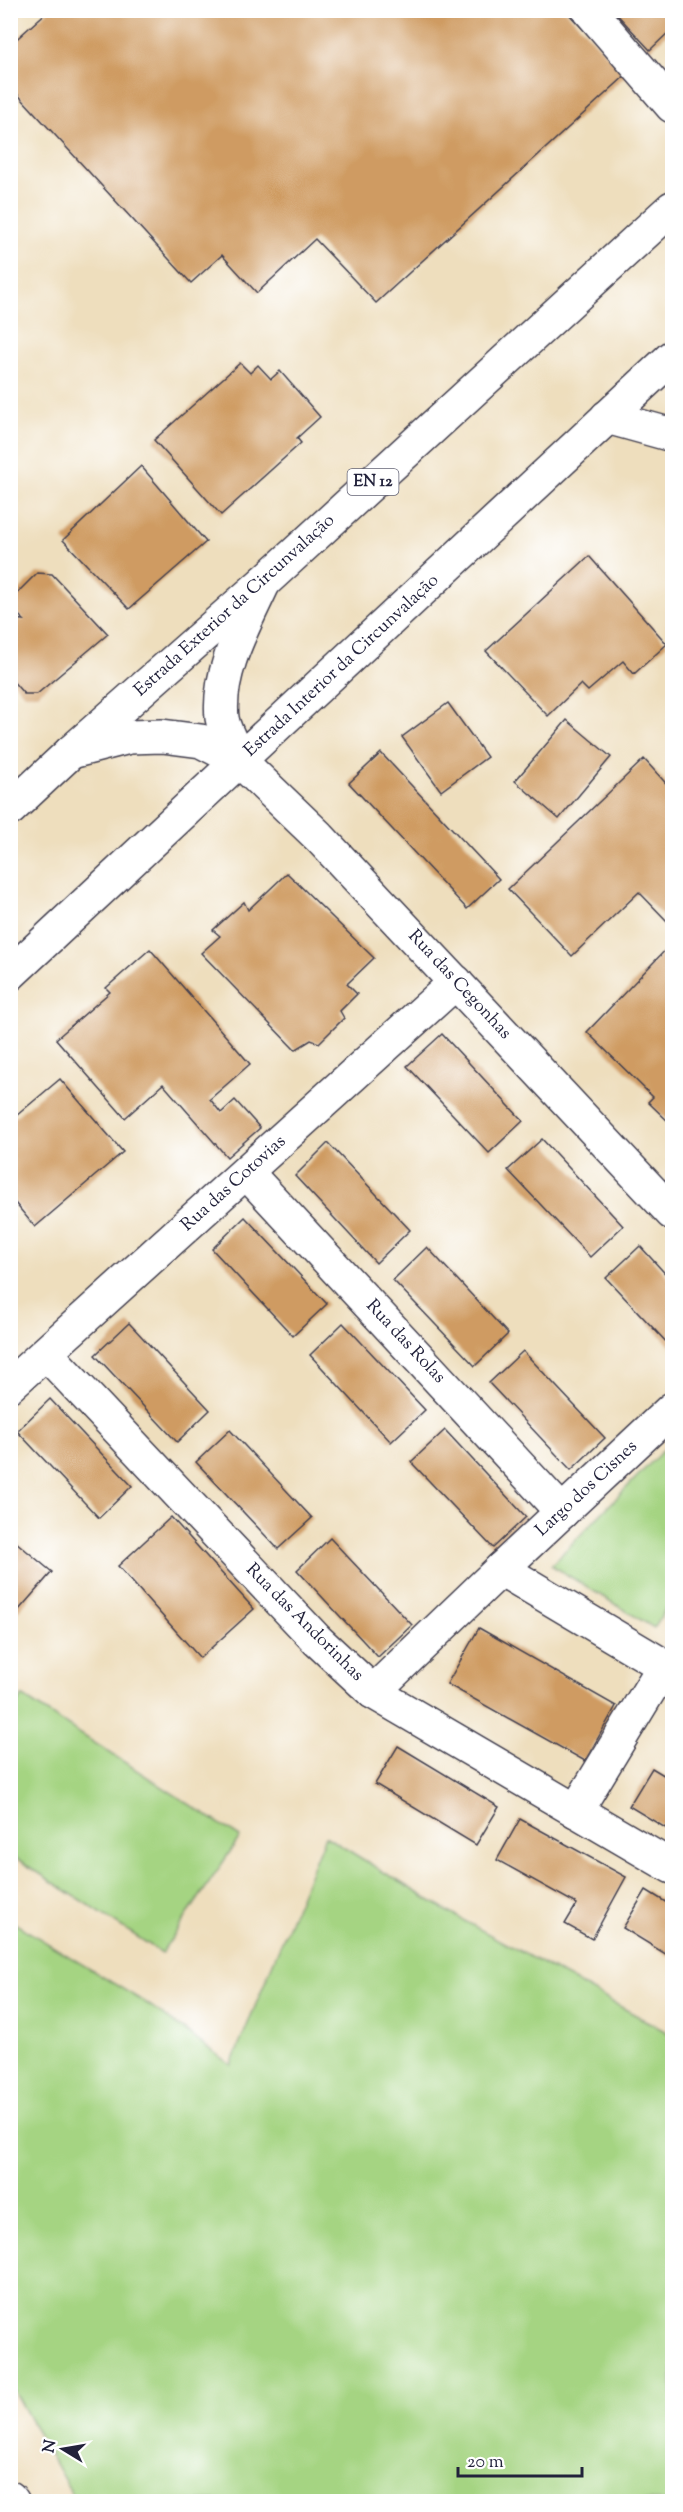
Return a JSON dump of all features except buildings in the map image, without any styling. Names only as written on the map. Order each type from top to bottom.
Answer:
[{"type":"street","points":[[589,10],[672,106]]},
{"type":"street","name":"Estrada Exterior da Circunvalação","points":[[10,809],[71,752],[264,582],[672,208]]},
{"type":"street","name":"Estrada Interior da Circunvalação","points":[[10,974],[672,357]]},
{"type":"street","points":[[607,417],[672,435]]},
{"type":"street","points":[[240,761],[222,720],[224,680],[239,637],[264,582]]},
{"type":"street","points":[[71,752],[129,737],[162,736],[201,741],[240,761]]},
{"type":"street","name":"Rua das Cegonhas","points":[[240,761],[319,837],[672,1213]]},
{"type":"street","name":"Rua das Cotovias","points":[[10,1385],[456,982]]},
{"type":"street","name":"Rua das Rolas","points":[[247,1173],[562,1512]]},
{"type":"street","name":"Rua das Andorinhas","points":[[46,1353],[317,1640],[373,1692],[672,1867]]},
{"type":"street","name":"Largo dos Cisnes","points":[[373,1692],[672,1409]]},
{"type":"street","points":[[501,1569],[668,1659],[576,1811]]},
{"type":"green space","points":[[672,1441],[672,1598],[654,1628],[551,1565]]},
{"type":"green space","points":[[22,1696],[240,1837],[162,1953],[11,1855],[11,1715]]},
{"type":"green space","points":[[325,1836],[452,1914],[672,2035],[672,2501],[76,2501],[11,2385],[11,1921],[151,2006],[231,2065]]}]
